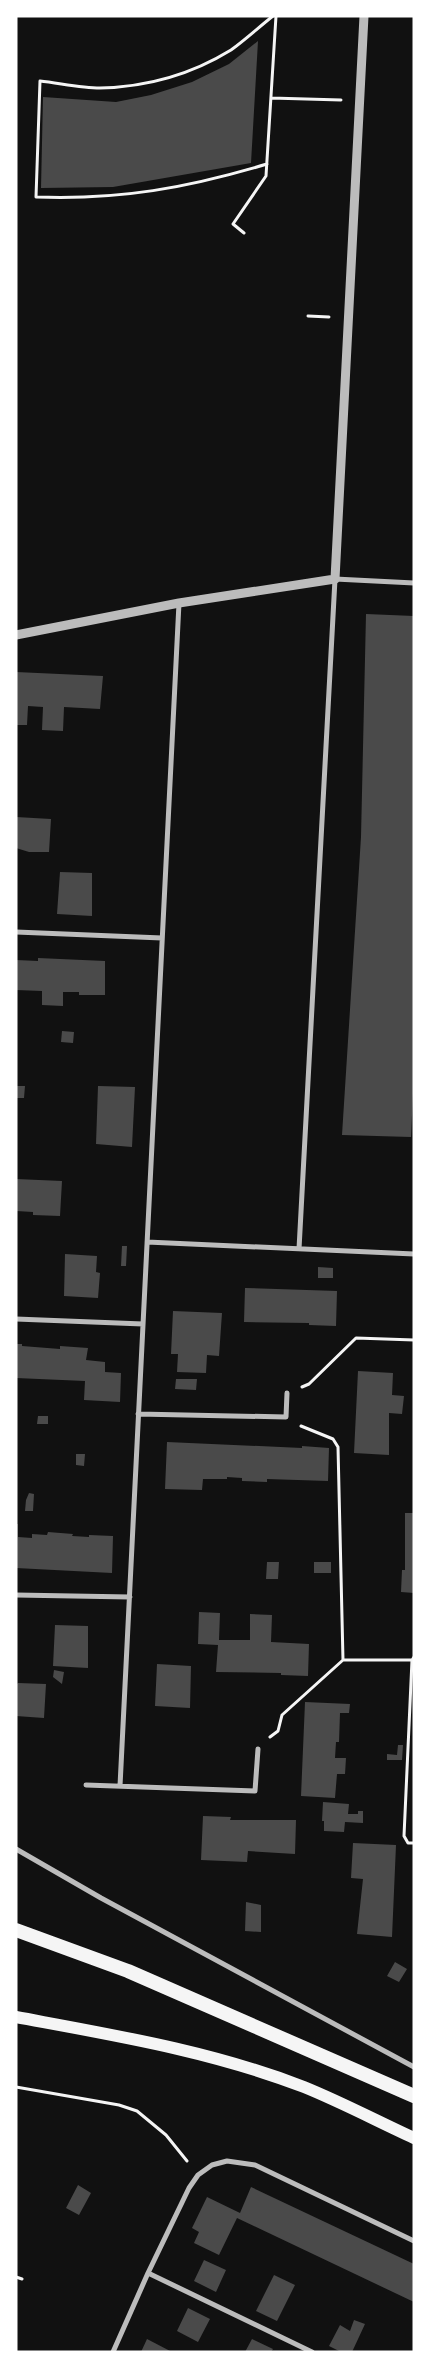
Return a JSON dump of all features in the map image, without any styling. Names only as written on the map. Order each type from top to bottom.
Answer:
[{"type":"highway","points":[[16,1930],[128,1971],[414,2096]]},
{"type":"main road","points":[[16,2017],[137,2039],[199,2054],[304,2087],[414,2138]]},
{"type":"street","points":[[299,1249],[364,16]]},
{"type":"street","points":[[16,635],[178,604],[335,579],[414,583]]},
{"type":"street","points":[[120,1786],[178,604]]},
{"type":"street","points":[[16,932],[162,938]]},
{"type":"street","points":[[147,1242],[414,1254]]},
{"type":"street","points":[[16,1319],[143,1324]]},
{"type":"street","points":[[138,1414],[286,1417],[288,1393]]},
{"type":"street","points":[[16,1595],[130,1597]]},
{"type":"street","points":[[86,1785],[255,1791],[258,1748]]},
{"type":"street","points":[[16,1849],[102,1898],[414,2067]]},
{"type":"street","points":[[113,2352],[189,2188],[198,2175],[212,2165],[227,2161],[255,2165],[414,2241]]},
{"type":"street","points":[[148,2273],[312,2352]]},
{"type":"path","points":[[267,164],[207,182],[158,191],[82,199],[36,198],[40,81],[98,88],[138,86],[167,78],[194,68],[231,50],[272,16]]},
{"type":"path","points":[[244,233],[233,224],[266,176],[276,16]]},
{"type":"path","points":[[271,98],[359,101]]},
{"type":"path","points":[[288,1393],[309,1384],[356,1338],[414,1340]]},
{"type":"path","points":[[286,1417],[305,1428],[333,1439],[338,1447],[344,1660]]},
{"type":"path","points":[[258,1748],[278,1730],[282,1716],[344,1660],[413,1659],[404,1836],[408,1843],[414,1843]]},
{"type":"path","points":[[16,2087],[119,2105],[137,2112],[166,2134],[198,2175]]},
{"type":"path","points":[[16,2277],[22,2279]]},
{"type":"building","points":[[258,41],[251,163],[113,187],[41,188],[43,97],[116,102],[151,95],[192,82],[229,64]]},
{"type":"building","points":[[366,614],[414,616],[414,1072],[411,1137],[342,1135],[361,837]]},
{"type":"building","points":[[16,672],[103,676],[100,709],[64,707],[63,731],[42,730],[43,707],[28,706],[27,725],[16,725]]},
{"type":"building","points":[[16,817],[51,819],[49,852],[29,852],[16,848]]},
{"type":"building","points":[[60,872],[92,873],[92,916],[57,914]]},
{"type":"building","points":[[38,958],[105,961],[105,995],[79,995],[79,992],[63,992],[63,1006],[42,1005],[42,991],[16,990],[16,960],[38,961]]},
{"type":"building","points":[[62,1031],[74,1032],[73,1043],[61,1042]]},
{"type":"building","points":[[16,1086],[25,1086],[24,1098],[16,1098]]},
{"type":"building","points":[[98,1086],[135,1087],[132,1147],[96,1144]]},
{"type":"building","points":[[16,1179],[62,1181],[60,1216],[33,1215],[33,1212],[16,1211]]},
{"type":"building","points":[[122,1246],[127,1246],[126,1266],[121,1266]]},
{"type":"building","points":[[65,1254],[97,1256],[96,1272],[100,1273],[98,1298],[64,1296]]},
{"type":"building","points":[[318,1267],[333,1268],[333,1278],[318,1278]]},
{"type":"building","points":[[245,1288],[337,1291],[336,1326],[309,1325],[309,1323],[244,1322]]},
{"type":"building","points":[[173,1311],[222,1313],[219,1356],[207,1355],[206,1373],[177,1372],[178,1354],[171,1354]]},
{"type":"building","points":[[16,1344],[60,1349],[60,1346],[88,1348],[86,1360],[105,1362],[105,1372],[121,1373],[120,1402],[84,1400],[85,1381],[16,1378]]},
{"type":"building","points":[[358,1371],[393,1373],[392,1395],[404,1396],[402,1414],[389,1413],[389,1455],[354,1453]]},
{"type":"building","points":[[176,1379],[197,1379],[196,1390],[175,1389]]},
{"type":"building","points":[[38,1416],[48,1416],[48,1424],[37,1424]]},
{"type":"building","points":[[167,1442],[329,1448],[328,1481],[267,1479],[267,1482],[242,1481],[242,1478],[227,1477],[227,1479],[203,1479],[202,1490],[165,1489]]},
{"type":"building","points":[[76,1454],[85,1454],[84,1466],[76,1465]]},
{"type":"building","points":[[29,1493],[34,1494],[33,1511],[25,1511],[26,1500]]},
{"type":"building","points":[[405,1513],[414,1513],[414,1593],[401,1592],[402,1570],[405,1570]]},
{"type":"building","points":[[16,1524],[18,1524],[18,1537],[32,1538],[32,1534],[47,1535],[48,1532],[73,1534],[72,1536],[113,1536],[112,1573],[16,1568]]},
{"type":"building","points":[[267,1562],[279,1562],[278,1579],[266,1579]]},
{"type":"building","points":[[314,1562],[331,1562],[331,1573],[314,1573]]},
{"type":"building","points":[[199,1612],[220,1613],[219,1640],[250,1640],[250,1614],[272,1615],[271,1642],[309,1644],[308,1676],[281,1675],[281,1673],[216,1672],[218,1645],[198,1644]]},
{"type":"building","points":[[55,1625],[88,1626],[88,1668],[53,1666]]},
{"type":"building","points":[[157,1664],[191,1666],[190,1708],[155,1706]]},
{"type":"building","points":[[54,1670],[64,1672],[62,1684],[53,1677]]},
{"type":"building","points":[[18,1683],[46,1684],[44,1718],[16,1716],[16,1685]]},
{"type":"building","points":[[305,1702],[350,1704],[349,1713],[340,1713],[339,1742],[336,1742],[335,1758],[346,1758],[345,1774],[337,1774],[335,1798],[301,1796]]},
{"type":"building","points":[[398,1745],[403,1745],[402,1760],[387,1760],[387,1754],[397,1755]]},
{"type":"building","points":[[323,1802],[349,1804],[348,1814],[358,1814],[358,1811],[363,1811],[363,1823],[345,1822],[344,1832],[324,1831],[324,1821],[322,1821]]},
{"type":"building","points":[[203,1816],[231,1817],[230,1820],[296,1820],[295,1854],[248,1851],[247,1862],[201,1860]]},
{"type":"building","points":[[353,1843],[396,1845],[392,1937],[357,1934],[363,1879],[351,1878]]},
{"type":"building","points":[[246,1902],[261,1905],[261,1932],[245,1931]]},
{"type":"building","points":[[395,1962],[407,1969],[399,1982],[387,1976]]},
{"type":"building","points":[[78,2185],[91,2193],[79,2215],[66,2208]]},
{"type":"building","points":[[251,2187],[414,2264],[414,2302],[237,2218],[219,2255],[194,2243],[199,2232],[192,2228],[207,2197],[240,2213]]},
{"type":"building","points":[[204,2260],[226,2270],[216,2292],[194,2281]]},
{"type":"building","points":[[274,2275],[295,2285],[277,2321],[256,2311]]},
{"type":"building","points":[[188,2308],[210,2319],[198,2342],[177,2331]]},
{"type":"building","points":[[354,2320],[365,2324],[352,2352],[341,2352],[329,2346],[340,2325],[350,2331]]},
{"type":"building","points":[[147,2339],[172,2352],[141,2352]]},
{"type":"building","points":[[252,2339],[273,2349],[271,2352],[245,2352]]}]
